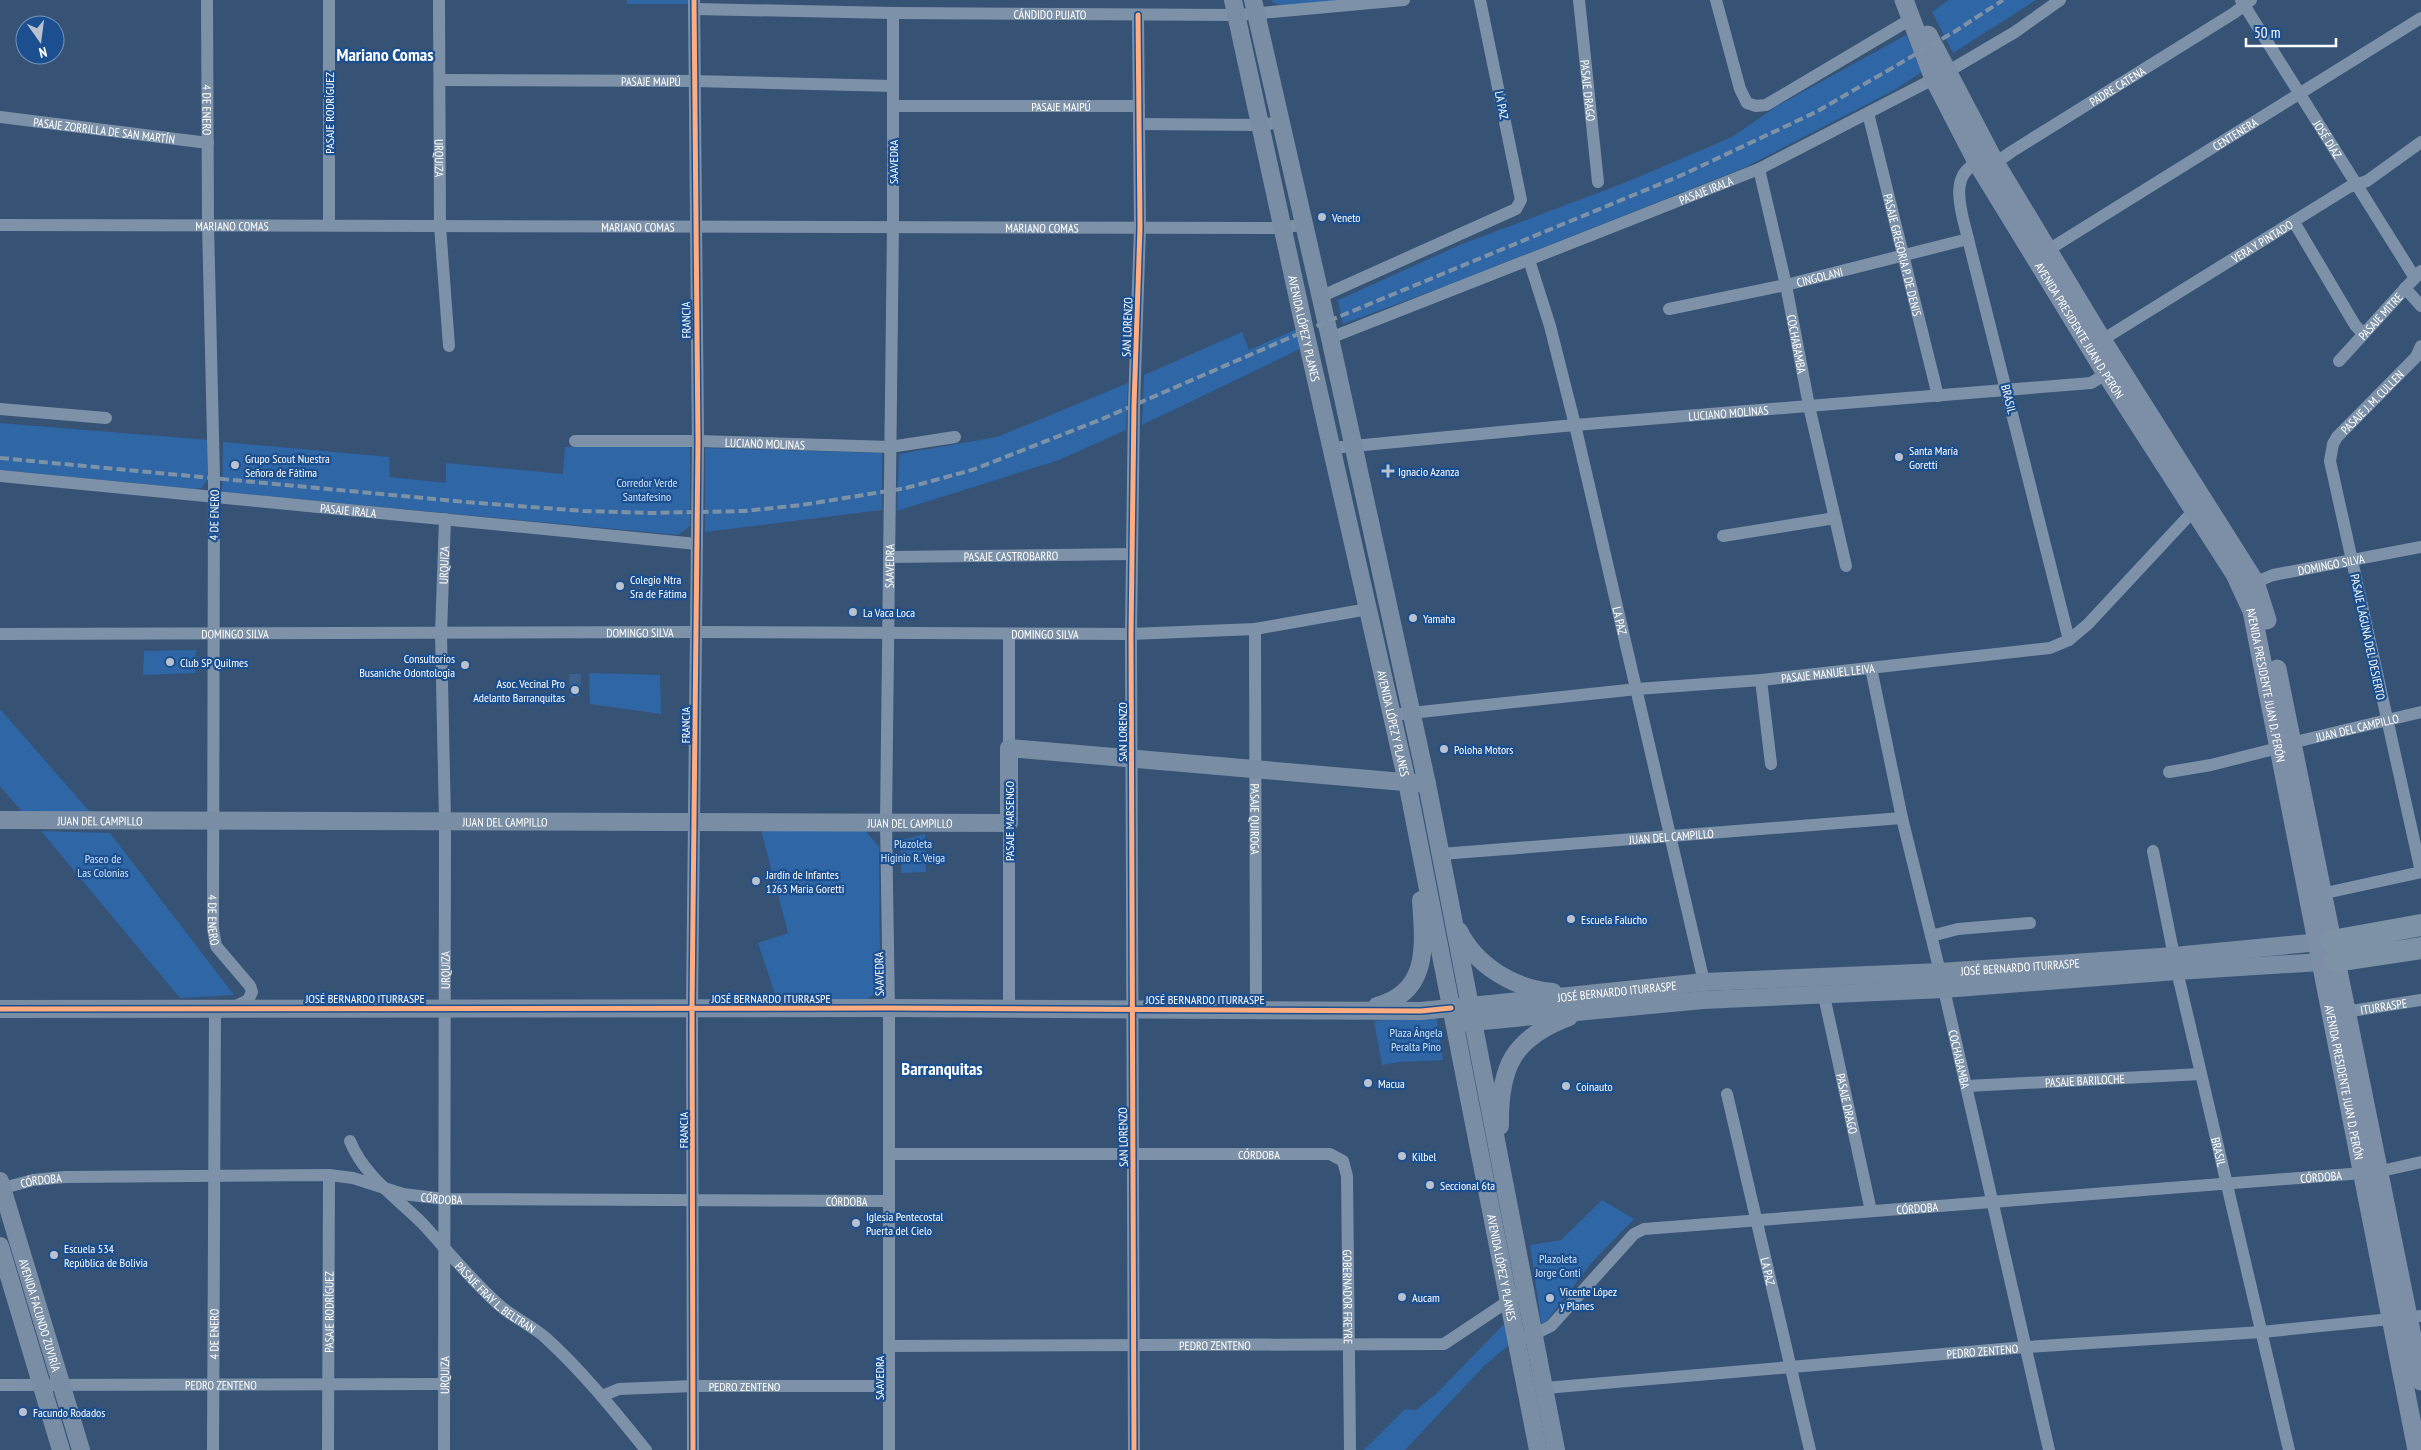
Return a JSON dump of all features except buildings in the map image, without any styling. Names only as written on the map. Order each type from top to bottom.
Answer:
[{"type":"highway","points":[[2327,952],[2421,925]]},
{"type":"highway","points":[[2327,952],[2421,948]]},
{"type":"main road","name":"AVENIDA PRESIDENTE JUAN D. PERÓN","points":[[1904,0],[1911,19],[1986,163],[2113,371],[2249,585],[2269,628],[2285,745],[2370,1173],[2421,1381]]},
{"type":"main road","name":"AVENIDA PRESIDENTE JUAN D. PERÓN","points":[[1911,0],[1940,75]]},
{"type":"main road","name":"AVENIDA LÓPEZ Y PLANES","points":[[1255,7],[1330,338],[1427,784],[1556,1450]]},
{"type":"main road","name":"AVENIDA LÓPEZ Y PLANES","points":[[1235,8],[1416,824],[1538,1450]]},
{"type":"main road","name":"AVENIDA PRESIDENTE JUAN D. PERÓN","points":[[1986,163],[2048,250],[2102,340],[2113,371]]},
{"type":"main road","name":"AVENIDA PRESIDENTE JUAN D. PERÓN","points":[[2285,745],[2321,894],[2327,952],[2345,1012],[2370,1173]]},
{"type":"main road","points":[[1009,748],[1427,784]]},
{"type":"main road","name":"PASAJE MARSENGO","points":[[1009,748],[1009,823]]},
{"type":"main road","name":"JUAN DEL CAMPILLO","points":[[0,820],[1009,823]]},
{"type":"main road","points":[[1362,1010],[1399,998],[1414,982],[1420,966],[1423,935],[1416,824]]},
{"type":"main road","points":[[1452,918],[1472,951],[1484,963],[1508,979],[1540,991],[1600,1001]]},
{"type":"main road","name":"JOSÉ BERNARDO ITURRASPE","points":[[0,1009],[234,1007],[1009,1008],[1132,1010],[1256,1008],[1421,1011],[1452,1016],[1600,1001],[1824,996],[1942,981],[2327,952]]},
{"type":"main road","name":"JOSÉ BERNARDO ITURRASPE","points":[[1600,1001],[1704,982],[1942,981]]},
{"type":"main road","points":[[1503,1174],[1500,1110],[1503,1084],[1510,1060],[1520,1046],[1539,1031],[1600,1001]]},
{"type":"main road","name":"AVENIDA FACUNDO ZUVIRÍA","points":[[1,1186],[81,1450]]},
{"type":"main road","name":"AVENIDA FACUNDO ZUVIRÍA","points":[[0,1246],[61,1450]]},
{"type":"main road","name":"AVENIDA PRESIDENTE JUAN D. PERÓN","points":[[2407,1318],[2418,1450]]},
{"type":"street","name":"4 DE ENERO","points":[[207,0],[208,224],[214,496],[212,634],[213,939],[216,946],[250,986],[252,992],[248,1000],[234,1007]]},
{"type":"street","name":"PASAJE RODRÍGUEZ","points":[[329,0],[329,226]]},
{"type":"street","name":"URQUIZA","points":[[439,0],[440,226],[449,346]]},
{"type":"street","name":"CÁNDIDO PUJATO","points":[[694,4],[893,13],[1138,15],[1235,8],[1404,0]]},
{"type":"street","name":"LA PAZ","points":[[1320,297],[1516,209],[1521,200],[1480,0]]},
{"type":"street","name":"PASAJE DRAGO","points":[[1580,0],[1598,182]]},
{"type":"street","points":[[1716,0],[1740,89],[1747,103],[1756,106],[1766,105],[1911,19]]},
{"type":"street","name":"PASAJE IRALA","points":[[1330,338],[1759,169],[1940,75],[2015,32],[2060,0]]},
{"type":"street","name":"JOSÉ DÍAZ","points":[[2246,2],[2300,94],[2357,185],[2418,274]]},
{"type":"street","name":"PADRE CATENA","points":[[1986,163],[2246,2]]},
{"type":"street","name":"FRANCIA","points":[[694,4],[698,441],[692,1008],[694,1450]]},
{"type":"street","name":"SAAVEDRA","points":[[890,1450],[889,1008],[886,822],[893,226],[893,13]]},
{"type":"street","name":"SAN LORENZO","points":[[1134,1450],[1131,634],[1134,405],[1140,228],[1138,15]]},
{"type":"street","name":"CENTENERA","points":[[2048,250],[2421,18]]},
{"type":"street","name":"PASAJE MAIPÚ","points":[[440,80],[694,81],[893,86]]},
{"type":"street","name":"PASAJE MAIPÚ","points":[[892,106],[1139,106]]},
{"type":"street","name":"PASAJE GREGORIA P. DE DENIS","points":[[1868,113],[1938,396]]},
{"type":"street","name":"PASAJE ZORRILLA DE SAN MARTÍN","points":[[0,117],[208,143]]},
{"type":"street","points":[[1139,124],[1261,125],[1281,122]]},
{"type":"street","name":"VERA Y PINTADO","points":[[2102,340],[2349,187],[2367,181],[2421,142]]},
{"type":"street","name":"BRASIL","points":[[1986,163],[1966,172],[1960,182],[1958,193],[1968,240],[2069,640]]},
{"type":"street","name":"COCHABAMBA","points":[[1759,169],[1786,286],[1809,406],[1846,566]]},
{"type":"street","points":[[2294,222],[2355,325],[2363,334]]},
{"type":"street","name":"MARIANO COMAS","points":[[0,225],[1283,228],[1304,224]]},
{"type":"street","name":"CINGOLANI","points":[[1669,309],[1786,286],[1968,240]]},
{"type":"street","name":"LA PAZ","points":[[1529,260],[1550,326],[1575,425],[1704,982]]},
{"type":"street","name":"PASAJE MITRE","points":[[2339,361],[2418,274]]},
{"type":"street","points":[[2405,288],[2421,306]]},
{"type":"street","name":"PASAJE J. M. CULLEN","points":[[2330,460],[2333,444],[2337,437],[2419,357]]},
{"type":"street","name":"LUCIANO MOLINAS","points":[[1332,448],[1575,425],[2091,383],[2113,371]]},
{"type":"street","points":[[0,409],[106,418]]},
{"type":"street","name":"LUCIANO MOLINAS","points":[[575,441],[698,441],[890,447],[955,437]]},
{"type":"street","name":"PASAJE LAGUNA DEL DESIERTO","points":[[2330,460],[2421,872]]},
{"type":"street","name":"PASAJE IRALA","points":[[0,476],[697,544]]},
{"type":"street","name":"PASAJE MANUEL LEIVA","points":[[1392,715],[1637,688],[1761,680],[2050,648],[2069,640],[2088,624],[2198,506]]},
{"type":"street","points":[[1723,536],[1835,518]]},
{"type":"street","name":"URQUIZA","points":[[444,1450],[445,821],[441,634],[445,519]]},
{"type":"street","name":"DOMINGO SILVA","points":[[2249,585],[2273,575],[2421,547]]},
{"type":"street","name":"PASAJE CASTROBARRO","points":[[890,557],[1132,554]]},
{"type":"street","name":"DOMINGO SILVA","points":[[0,634],[695,632],[1009,635],[1131,634],[1255,629],[1368,609]]},
{"type":"street","name":"PASAJE QUIROGA","points":[[1255,629],[1256,1008]]},
{"type":"street","name":"PASAJE MARSENGO","points":[[1009,635],[1009,748]]},
{"type":"street","name":"COCHABAMBA","points":[[1871,668],[1902,818],[1967,1086],[2049,1450]]},
{"type":"street","points":[[1761,680],[1771,764]]},
{"type":"street","name":"JUAN DEL CAMPILLO","points":[[2169,772],[2211,765],[2386,719],[2421,712]]},
{"type":"street","name":"JUAN DEL CAMPILLO","points":[[1441,854],[1902,818]]},
{"type":"street","name":"PASAJE MARSENGO","points":[[1009,823],[1009,1008]]},
{"type":"street","name":"BRASIL","points":[[2153,851],[2176,963],[2289,1450]]},
{"type":"street","points":[[2321,894],[2421,872]]},
{"type":"street","points":[[1931,936],[1958,929],[2030,923]]},
{"type":"street","name":"PASAJE DRAGO","points":[[1824,996],[1871,1211]]},
{"type":"street","name":"ITURRASPE","points":[[2345,1012],[2421,1000]]},
{"type":"street","name":"4 DE ENERO","points":[[213,1450],[215,1007]]},
{"type":"street","name":"PASAJE BARILOCHE","points":[[1967,1086],[2202,1074]]},
{"type":"street","name":"LA PAZ","points":[[1727,1094],[1810,1450]]},
{"type":"street","name":"PASAJE FRAY L. BELTRAN","points":[[350,1141],[361,1164],[372,1177],[385,1187],[498,1304],[549,1341],[602,1396],[646,1450]]},
{"type":"street","name":"CÓRDOBA","points":[[889,1154],[1330,1154]]},
{"type":"street","name":"GOBERNADOR FREYRE","points":[[1330,1154],[1343,1161],[1347,1170],[1350,1450]]},
{"type":"street","name":"CÓRDOBA","points":[[1517,1342],[1551,1326],[1634,1234],[1644,1229],[2370,1173],[2421,1162]]},
{"type":"street","name":"PASAJE RODRÍGUEZ","points":[[328,1450],[329,1175]]},
{"type":"street","name":"CÓRDOBA","points":[[1,1186],[64,1177],[329,1175],[353,1178],[404,1194],[444,1199],[890,1201]]},
{"type":"street","name":"PEDRO ZENTENO","points":[[889,1346],[1444,1344],[1525,1290]]},
{"type":"street","name":"PEDRO ZENTENO","points":[[1545,1388],[2026,1347],[2262,1332],[2407,1318]]},
{"type":"street","name":"PEDRO ZENTENO","points":[[0,1385],[443,1384]]},
{"type":"street","name":"PEDRO ZENTENO","points":[[602,1396],[619,1389],[693,1386],[889,1386]]},
{"type":"green space","points":[[627,0],[688,0],[688,4],[627,4]]},
{"type":"green space","points":[[1271,0],[1351,0],[1297,7],[1277,4]]},
{"type":"green space","points":[[1949,0],[2036,0],[1953,53],[1932,12]]},
{"type":"green space","points":[[1906,35],[1922,72],[1896,89],[1746,167],[1448,285],[1343,324],[1338,300],[1462,244],[1624,183],[1732,137],[1777,106]]},
{"type":"green space","points":[[1299,328],[1304,347],[1142,425],[1144,375],[1242,332],[1249,350]]},
{"type":"green space","points":[[1128,383],[1126,430],[1059,460],[897,511],[899,454],[997,437]]},
{"type":"green space","points":[[0,423],[208,440],[207,481],[201,488],[194,489],[0,470]]},
{"type":"green space","name":"Corredor Verde Santafesino","points":[[223,442],[389,457],[390,477],[446,483],[446,463],[563,474],[565,447],[690,447],[690,526],[678,535],[222,492]]},
{"type":"green space","name":"Corredor Verde Santafesino","points":[[705,448],[882,453],[882,510],[705,532]]},
{"type":"green space","name":"Club SP Quilmes","points":[[196,650],[195,673],[143,675],[144,651]]},
{"type":"green space","points":[[589,673],[660,675],[661,714],[590,704]]},
{"type":"green space","points":[[0,709],[90,812],[22,812],[0,786]]},
{"type":"green space","points":[[761,830],[865,830],[879,847],[880,990],[866,1000],[777,1000],[758,943],[788,933]]},
{"type":"green space","name":"Paseo de Las Colonias","points":[[41,831],[110,833],[234,995],[180,998]]},
{"type":"green space","name":"Plazoleta Higinio R. Veiga","points":[[925,834],[926,872],[901,873],[901,840]]},
{"type":"green space","name":"Plaza Ángela Peralta Pino","points":[[1436,1015],[1443,1060],[1400,1062],[1382,1065],[1374,1021]]},
{"type":"green space","name":"Plazoleta Jorge Conti","points":[[1602,1200],[1634,1219],[1592,1262],[1542,1327],[1530,1245],[1561,1240]]},
{"type":"green space","points":[[1506,1322],[1510,1344],[1485,1365],[1405,1450],[1364,1450],[1405,1409],[1416,1410],[1436,1394]]},
{"type":"shaded area","name":"Asoc. Vecinal Pro Adelanto Barranquitas","points":[[569,674],[581,674],[580,696],[570,697]]},
{"type":"railway","points":[[0,458],[466,502],[584,511],[651,513],[744,511],[802,505],[906,488],[972,470],[1102,419],[1326,322],[1682,175],[1816,112],[1954,32],[2003,0]]},
{"type":"cycle path","points":[[693,1450],[692,1008],[698,441],[694,0]]},
{"type":"cycle path","points":[[1134,1450],[1131,634],[1134,405],[1140,228],[1138,15]]},
{"type":"cycle path","points":[[0,1009],[889,1008],[1421,1011],[1451,1008]]},
{"type":"place","name":"Veneto","points":[[1322,217]]},
{"type":"place","name":"Santa María Goretti","points":[[1899,457]]},
{"type":"place","name":"Grupo Scout Nuestra Señora de Fátima","points":[[235,465]]},
{"type":"place","name":"Ignacio Azanza","points":[[1388,471]]},
{"type":"place","name":"Colegio Ntra Sra de Fátima","points":[[620,586]]},
{"type":"place","name":"La Vaca Loca","points":[[853,612]]},
{"type":"place","name":"Yamaha","points":[[1413,618]]},
{"type":"place","name":"Club SP Quilmes","points":[[170,662]]},
{"type":"place","name":"Consultorios Busaniche Odontologia","points":[[465,665]]},
{"type":"place","name":"Asoc. Vecinal Pro Adelanto Barranquitas","points":[[575,690]]},
{"type":"place","name":"Poloha Motors","points":[[1444,749]]},
{"type":"place","name":"Jardín de Infantes 1263 Maria Goretti","points":[[756,881]]},
{"type":"place","name":"Escuela Falucho","points":[[1571,919]]},
{"type":"place","name":"Macua","points":[[1368,1083]]},
{"type":"place","name":"Coinauto","points":[[1566,1086]]},
{"type":"place","name":"Kilbel","points":[[1402,1156]]},
{"type":"place","name":"Seccional 6ta","points":[[1430,1185]]},
{"type":"place","name":"Iglesia Pentecostal Puerta del Cielo","points":[[856,1223]]},
{"type":"place","name":"Escuela 534 República de Bolivia","points":[[54,1255]]},
{"type":"place","name":"Aucam","points":[[1402,1297]]},
{"type":"place","name":"Vicente López y Planes","points":[[1550,1298]]},
{"type":"place","name":"Facundo Rodados","points":[[23,1412]]},
{"type":"district","name":"Mariano Comas","points":[[385,54]]},
{"type":"district","name":"Barranquitas","points":[[942,1068]]}]
